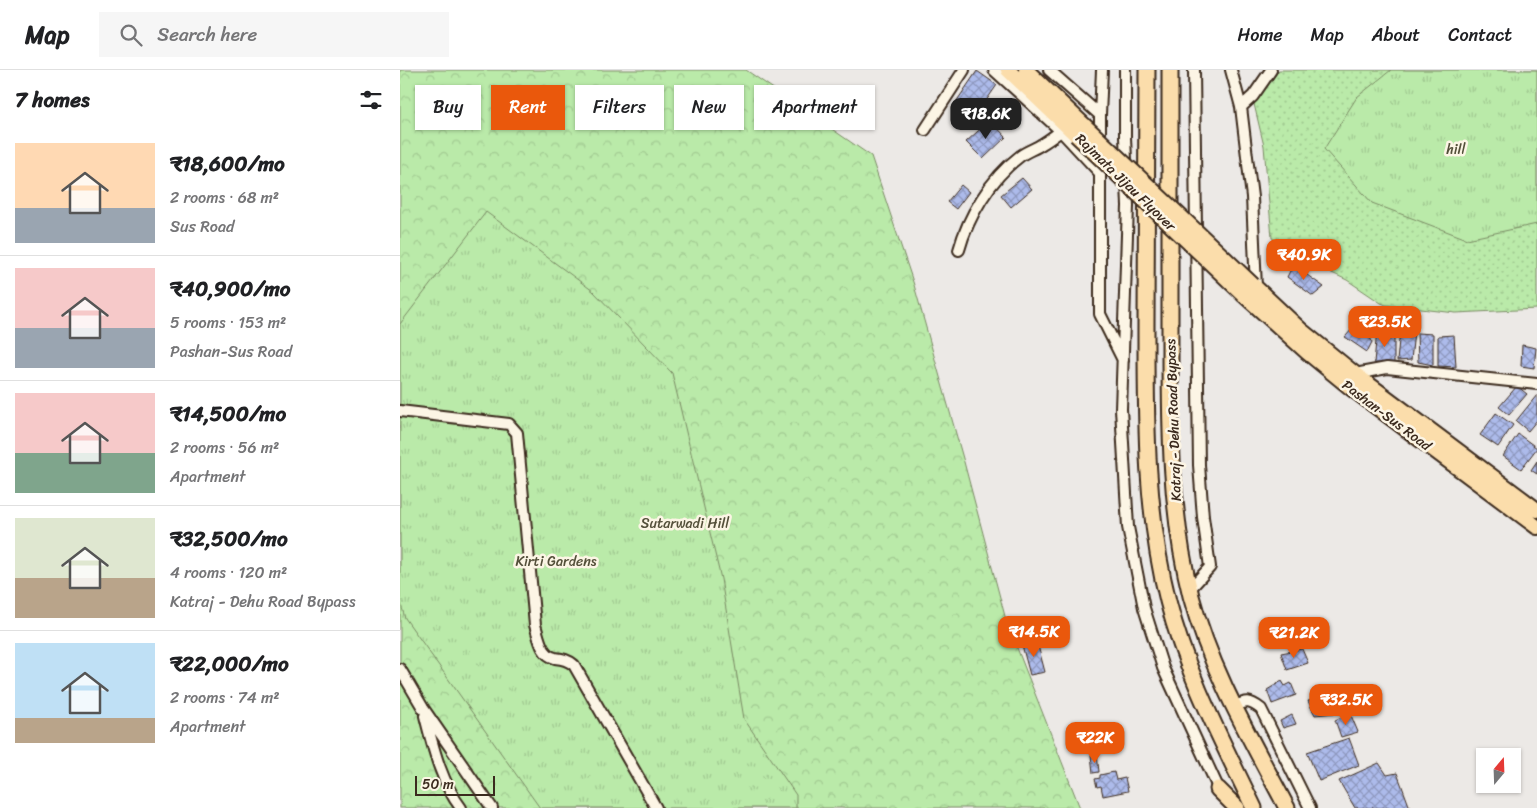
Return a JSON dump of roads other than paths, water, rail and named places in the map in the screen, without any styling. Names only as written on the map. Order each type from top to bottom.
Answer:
[{"type":"highway","name":"Katraj - Dehu Road Bypass","points":[[1146,70],[1146,409],[1148,467],[1153,524],[1168,602],[1186,660],[1254,808]]},
{"type":"highway","name":"Katraj - Dehu Road Bypass","points":[[1170,70],[1170,409],[1172,466],[1177,520],[1190,589],[1208,652],[1287,808]]},
{"type":"highway","points":[[1218,789],[1236,808]]},
{"type":"main road","name":"Rajmata Jijau Flyover","points":[[1008,70],[1080,130],[1251,290]]},
{"type":"main road","name":"Rajmata Jijau Flyover","points":[[1026,70],[1080,130]]},
{"type":"main road","name":"Pashan-Sus Road","points":[[1251,290],[1355,374],[1537,510]]},
{"type":"main road","name":"Pashan-Sus Road","points":[[1251,290],[1307,352],[1351,388],[1537,527]]},
{"type":"street","points":[[926,130],[964,70]]},
{"type":"street","points":[[994,70],[1061,131],[1100,174]]},
{"type":"street","points":[[1049,70],[1100,115]]},
{"type":"street","points":[[1102,70],[1100,115],[1100,314],[1123,361]]},
{"type":"street","points":[[1125,70],[1128,206],[1122,409],[1128,527],[1144,608],[1163,668],[1218,789],[1229,808]]},
{"type":"street","points":[[1190,589],[1210,567],[1199,465],[1194,70]]},
{"type":"street","points":[[1231,70],[1241,107],[1252,197],[1255,260],[1251,290]]},
{"type":"street","points":[[1241,107],[1253,96],[1271,70]]},
{"type":"street","points":[[959,250],[965,229],[987,192],[1018,157],[1041,145],[1061,131]]},
{"type":"street","points":[[1355,374],[1387,368],[1537,384]]},
{"type":"street","points":[[400,410],[509,424],[514,428],[517,433],[535,625],[542,646],[549,656],[565,659],[574,664],[656,808]]},
{"type":"street","points":[[400,669],[423,708],[492,808]]},
{"type":"street","points":[[1234,706],[1247,701],[1261,709],[1310,808]]},
{"type":"street","points":[[423,708],[435,754],[460,808]]},
{"type":"park label","name":"hill","points":[[1456,149]]},
{"type":"park label","name":"Sutarwadi Hill","points":[[685,523]]},
{"type":"park label","name":"Kirti Gardens","points":[[556,561]]}]
